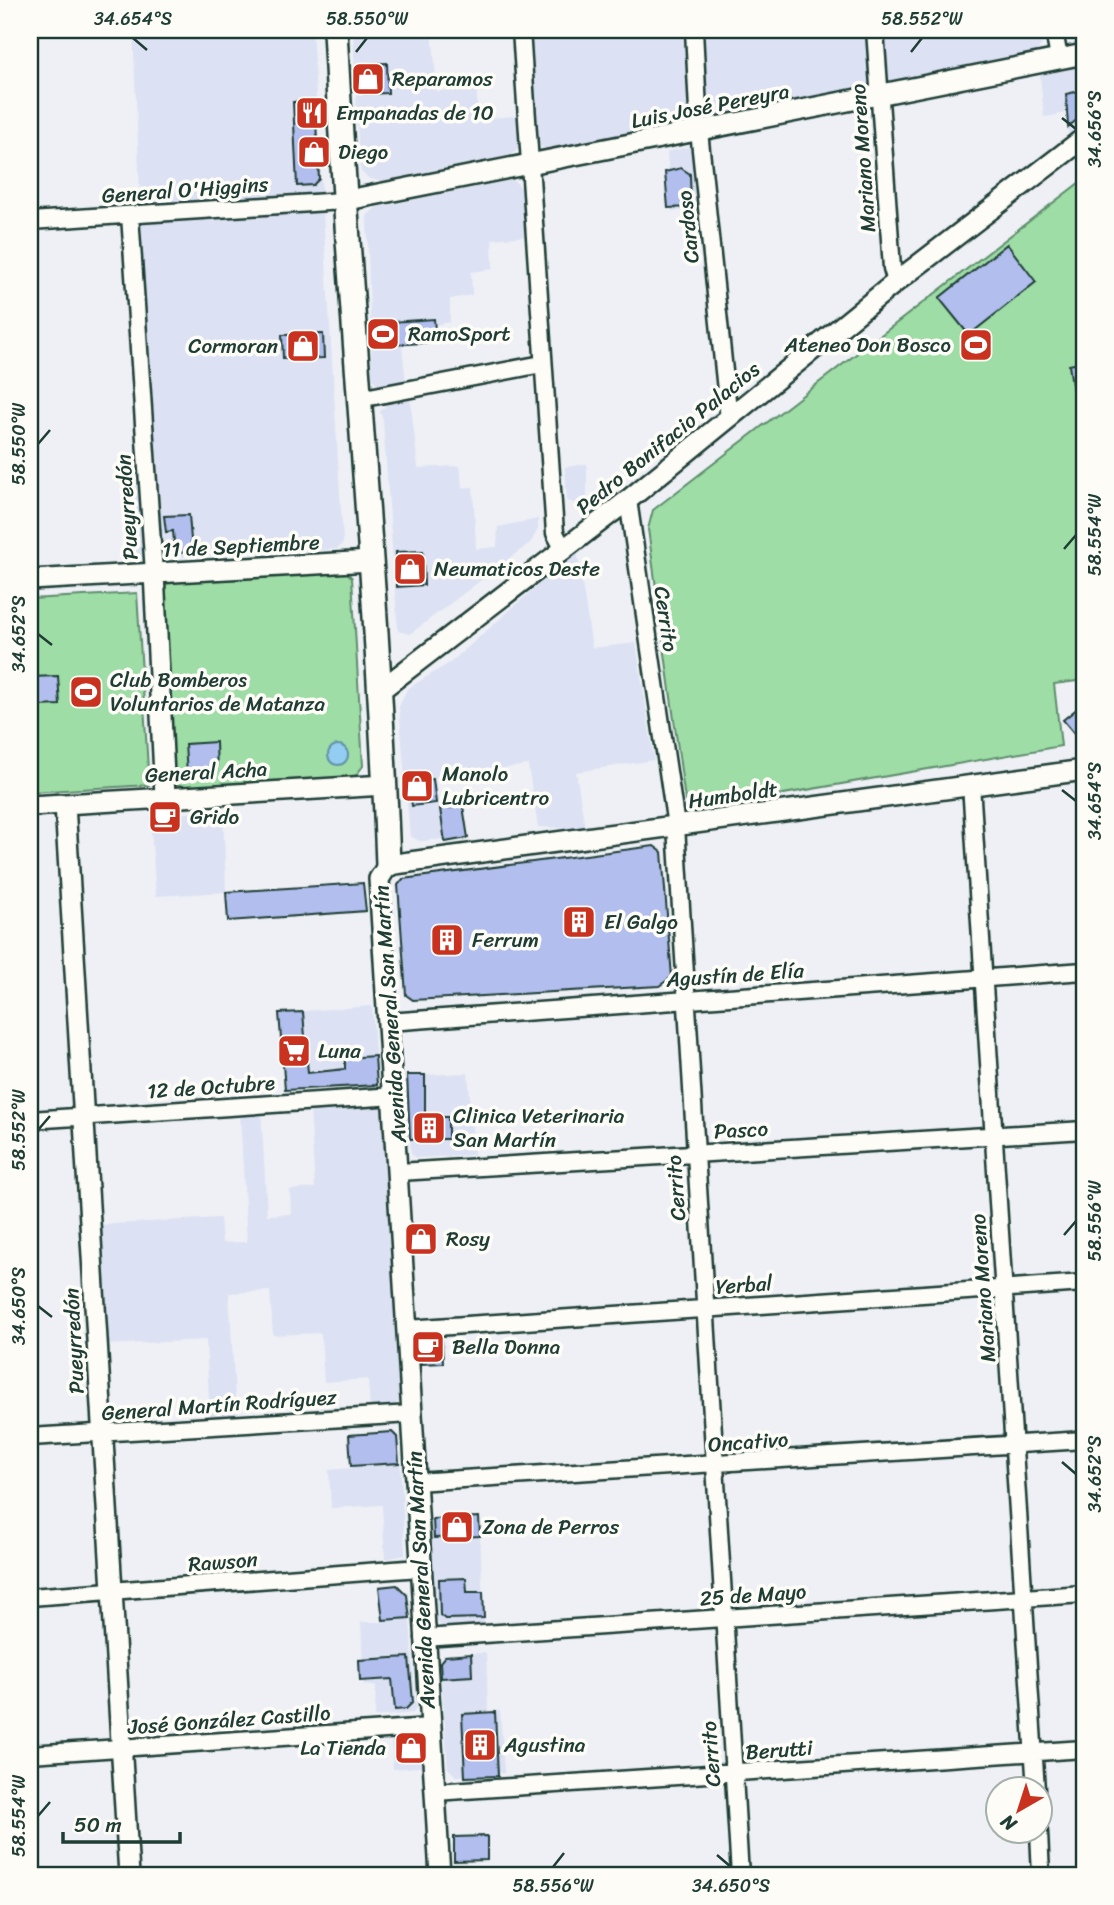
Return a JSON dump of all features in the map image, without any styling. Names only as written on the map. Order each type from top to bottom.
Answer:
[{"type":"main road","name":"Avenida General San Martín","points":[[335,30],[344,201],[385,785],[387,865]]},
{"type":"street","points":[[521,30],[528,165],[555,533],[564,550]]},
{"type":"street","name":"Cardoso","points":[[694,30],[699,131],[729,419]]},
{"type":"street","name":"Mariano Moreno","points":[[874,30],[892,268],[896,282]]},
{"type":"street","points":[[1054,30],[1059,59]]},
{"type":"street","name":"Luis José Pereyra","points":[[344,201],[1084,54]]},
{"type":"street","name":"Pedro Bonifacio Palacios","points":[[378,692],[628,500],[896,282],[1084,138]]},
{"type":"street","name":"General O'Higgins","points":[[30,221],[344,201]]},
{"type":"street","name":"Pueyrredón","points":[[130,215],[154,573],[165,796]]},
{"type":"street","points":[[359,400],[542,364]]},
{"type":"street","name":"Cerrito","points":[[628,500],[676,826],[740,1875]]},
{"type":"street","name":"11 de Septiembre","points":[[30,580],[371,561]]},
{"type":"street","name":"Humboldt","points":[[387,865],[1084,769]]},
{"type":"street","name":"Mariano Moreno","points":[[971,784],[1035,1776]]},
{"type":"street","name":"General Acha","points":[[30,806],[385,785]]},
{"type":"street","name":"Pueyrredón","points":[[65,804],[129,1875]]},
{"type":"street","name":"Avenida General San Martín","points":[[387,865],[379,879],[395,1096],[411,1414],[440,1875]]},
{"type":"street","name":"Agustín de Elía","points":[[388,1022],[1084,971]]},
{"type":"street","name":"12 de Octubre","points":[[30,1120],[395,1096]]},
{"type":"street","name":"Pasco","points":[[399,1172],[1084,1130]]},
{"type":"street","name":"Yerbal","points":[[407,1329],[1084,1283]]},
{"type":"street","name":"General Martín Rodríguez","points":[[30,1437],[411,1414]]},
{"type":"street","name":"Oncativo","points":[[415,1482],[714,1466],[1084,1440]]},
{"type":"street","name":"Rawson","points":[[30,1597],[420,1568]]},
{"type":"street","name":"25 de Mayo","points":[[424,1638],[1084,1594]]},
{"type":"street","name":"José González Castillo","points":[[30,1754],[430,1727]]},
{"type":"street","name":"Berutti","points":[[435,1792],[1084,1749]]},
{"type":"street","points":[[1040,1846],[1041,1875]]},
{"type":"shaded area","points":[[133,30],[312,30],[343,543],[337,549],[134,559],[142,238]]},
{"type":"shaded area","points":[[353,30],[432,30],[437,91],[477,89],[477,119],[517,116],[521,143],[517,150],[511,155],[383,181],[370,179],[361,172],[359,161]]},
{"type":"shaded area","points":[[530,30],[1045,30],[1046,38],[1035,54],[549,150],[540,146],[535,133]]},
{"type":"shaded area","points":[[1061,30],[1084,30],[1084,43],[1069,41]]},
{"type":"shaded area","points":[[1084,66],[1084,130],[1069,141],[1067,113],[1044,117],[1040,75]]},
{"type":"shaded area","points":[[694,148],[701,210],[672,211],[667,152]]},
{"type":"shaded area","points":[[513,180],[523,189],[528,236],[492,239],[493,269],[471,272],[472,295],[450,299],[450,322],[434,325],[402,344],[406,385],[380,388],[372,378],[367,216],[377,207]]},
{"type":"shaded area","points":[[410,397],[418,468],[460,466],[462,488],[473,487],[476,549],[497,547],[498,527],[538,519],[538,529],[531,542],[410,634],[398,631],[383,420],[380,412],[388,403]]},
{"type":"shaded area","points":[[587,464],[587,498],[579,504],[567,501],[565,467]]},
{"type":"shaded area","points":[[577,551],[592,648],[636,643],[654,760],[576,772],[585,829],[538,827],[528,765],[435,778],[443,839],[420,841],[410,836],[399,707],[407,689],[451,662]]},
{"type":"shaded area","points":[[223,810],[226,892],[156,896],[150,816]]},
{"type":"shaded area","points":[[372,1006],[377,1085],[285,1090],[279,1013]]},
{"type":"shaded area","points":[[468,1073],[474,1155],[416,1158],[411,1154],[406,1076]]},
{"type":"shaded area","points":[[374,1104],[384,1107],[390,1114],[405,1390],[400,1401],[388,1408],[370,1409],[368,1379],[324,1382],[321,1333],[273,1335],[270,1291],[229,1293],[236,1415],[210,1417],[206,1340],[102,1345],[96,1225],[220,1218],[222,1243],[247,1242],[240,1112],[261,1110],[267,1215],[291,1214],[290,1190],[315,1188],[310,1108]]},
{"type":"shaded area","points":[[394,1433],[399,1437],[405,1555],[385,1559],[382,1505],[331,1508],[329,1470],[352,1468],[350,1435]]},
{"type":"shaded area","points":[[479,1517],[484,1624],[442,1627],[432,1615],[425,1519]]},
{"type":"shaded area","points":[[398,1585],[408,1594],[416,1708],[413,1713],[375,1717],[376,1686],[364,1685],[361,1622],[383,1622],[380,1587]]},
{"type":"shaded area","points":[[486,1653],[488,1712],[500,1711],[504,1773],[456,1776],[448,1768],[440,1661],[446,1654]]},
{"type":"shaded area","points":[[391,1736],[424,1737],[430,1766],[393,1769]]},
{"type":"green space","name":"Ateneo Don Bosco","points":[[1084,179],[1084,680],[1054,684],[1061,746],[697,809],[685,800],[648,529],[653,510]]},
{"type":"green space","points":[[346,571],[352,578],[363,766],[354,778],[185,787],[175,783],[170,775],[161,590],[171,578]]},
{"type":"green space","name":"Club Bomberos Voluntarios de Matanza","points":[[137,593],[149,785],[30,792],[30,599]]},
{"type":"water","points":[[338,745],[345,748],[348,755],[345,762],[338,765],[331,762],[328,755],[331,748]]},
{"type":"building","points":[[387,63],[388,93],[364,94],[362,64]]},
{"type":"building","points":[[1084,90],[1084,114],[1068,127],[1066,94]]},
{"type":"building","points":[[315,101],[319,179],[313,185],[297,186],[293,102]]},
{"type":"building","points":[[681,168],[690,174],[691,207],[668,208],[665,172]]},
{"type":"building","points":[[1007,244],[1036,282],[969,335],[939,298]]},
{"type":"building","points":[[434,319],[436,342],[378,346],[376,323]]},
{"type":"building","name":"Cormoran","points":[[323,334],[324,358],[283,359],[282,335]]},
{"type":"building","points":[[1084,362],[1084,416],[1077,417],[1069,365]]},
{"type":"building","points":[[189,515],[192,552],[175,553],[173,531],[166,532],[164,516]]},
{"type":"building","name":"Neumaticos Deste","points":[[423,551],[424,585],[397,587],[396,552]]},
{"type":"building","points":[[58,676],[60,705],[39,706],[38,697],[30,697],[30,677]]},
{"type":"building","points":[[1084,703],[1084,745],[1063,720]]},
{"type":"building","points":[[216,742],[217,772],[187,774],[185,744]]},
{"type":"building","points":[[433,779],[436,803],[412,806],[409,781]]},
{"type":"building","points":[[463,806],[468,838],[445,842],[440,809]]},
{"type":"building","name":"El Galgo","points":[[654,846],[662,852],[672,977],[659,986],[413,1000],[406,995],[398,885],[403,879]]},
{"type":"building","points":[[363,883],[366,911],[228,921],[226,892]]},
{"type":"building","points":[[303,1012],[308,1073],[345,1069],[345,1058],[375,1056],[377,1085],[285,1090],[279,1013]]},
{"type":"building","points":[[407,1075],[425,1075],[425,1117],[448,1117],[448,1139],[410,1139]]},
{"type":"building","name":"Rosy","points":[[429,1228],[429,1249],[415,1249],[413,1229]]},
{"type":"building","points":[[442,1341],[443,1363],[421,1364],[420,1347],[425,1342]]},
{"type":"building","points":[[392,1432],[397,1437],[399,1463],[351,1466],[349,1435]]},
{"type":"building","name":"Zona de Perros","points":[[479,1517],[480,1536],[434,1538],[433,1519]]},
{"type":"building","points":[[466,1578],[467,1592],[483,1592],[484,1618],[445,1619],[440,1615],[439,1579]]},
{"type":"building","points":[[397,1585],[407,1595],[410,1618],[383,1620],[379,1587]]},
{"type":"building","points":[[471,1654],[472,1676],[441,1678],[440,1662],[445,1656]]},
{"type":"building","points":[[409,1657],[413,1702],[406,1709],[395,1710],[392,1679],[360,1681],[359,1660]]},
{"type":"building","name":"Agustina","points":[[495,1712],[498,1776],[465,1777],[462,1714]]},
{"type":"building","points":[[487,1836],[487,1860],[454,1861],[454,1837]]},
{"type":"place","name":"Reparamos","points":[[368,79]]},
{"type":"place","name":"Empanadas de 10","points":[[312,113]]},
{"type":"place","name":"Diego","points":[[314,152]]},
{"type":"place","name":"RamoSport","points":[[383,334]]},
{"type":"place","name":"Ateneo Don Bosco","points":[[976,345]]},
{"type":"place","name":"Cormoran","points":[[303,346]]},
{"type":"place","name":"Neumaticos Deste","points":[[410,569]]},
{"type":"place","name":"Club Bomberos Voluntarios de Matanza","points":[[86,692]]},
{"type":"place","name":"Manolo Lubricentro","points":[[417,786]]},
{"type":"place","name":"Grido","points":[[165,817]]},
{"type":"place","name":"El Galgo","points":[[579,922]]},
{"type":"place","name":"Ferrum","points":[[447,940]]},
{"type":"place","name":"Luna","points":[[294,1051]]},
{"type":"place","name":"Clinica Veterinaria San Martín","points":[[429,1128]]},
{"type":"place","name":"Rosy","points":[[421,1239]]},
{"type":"place","name":"Bella Donna","points":[[428,1347]]},
{"type":"place","name":"Zona de Perros","points":[[457,1527]]},
{"type":"place","name":"Agustina","points":[[480,1745]]},
{"type":"place","name":"La Tienda","points":[[411,1748]]}]
